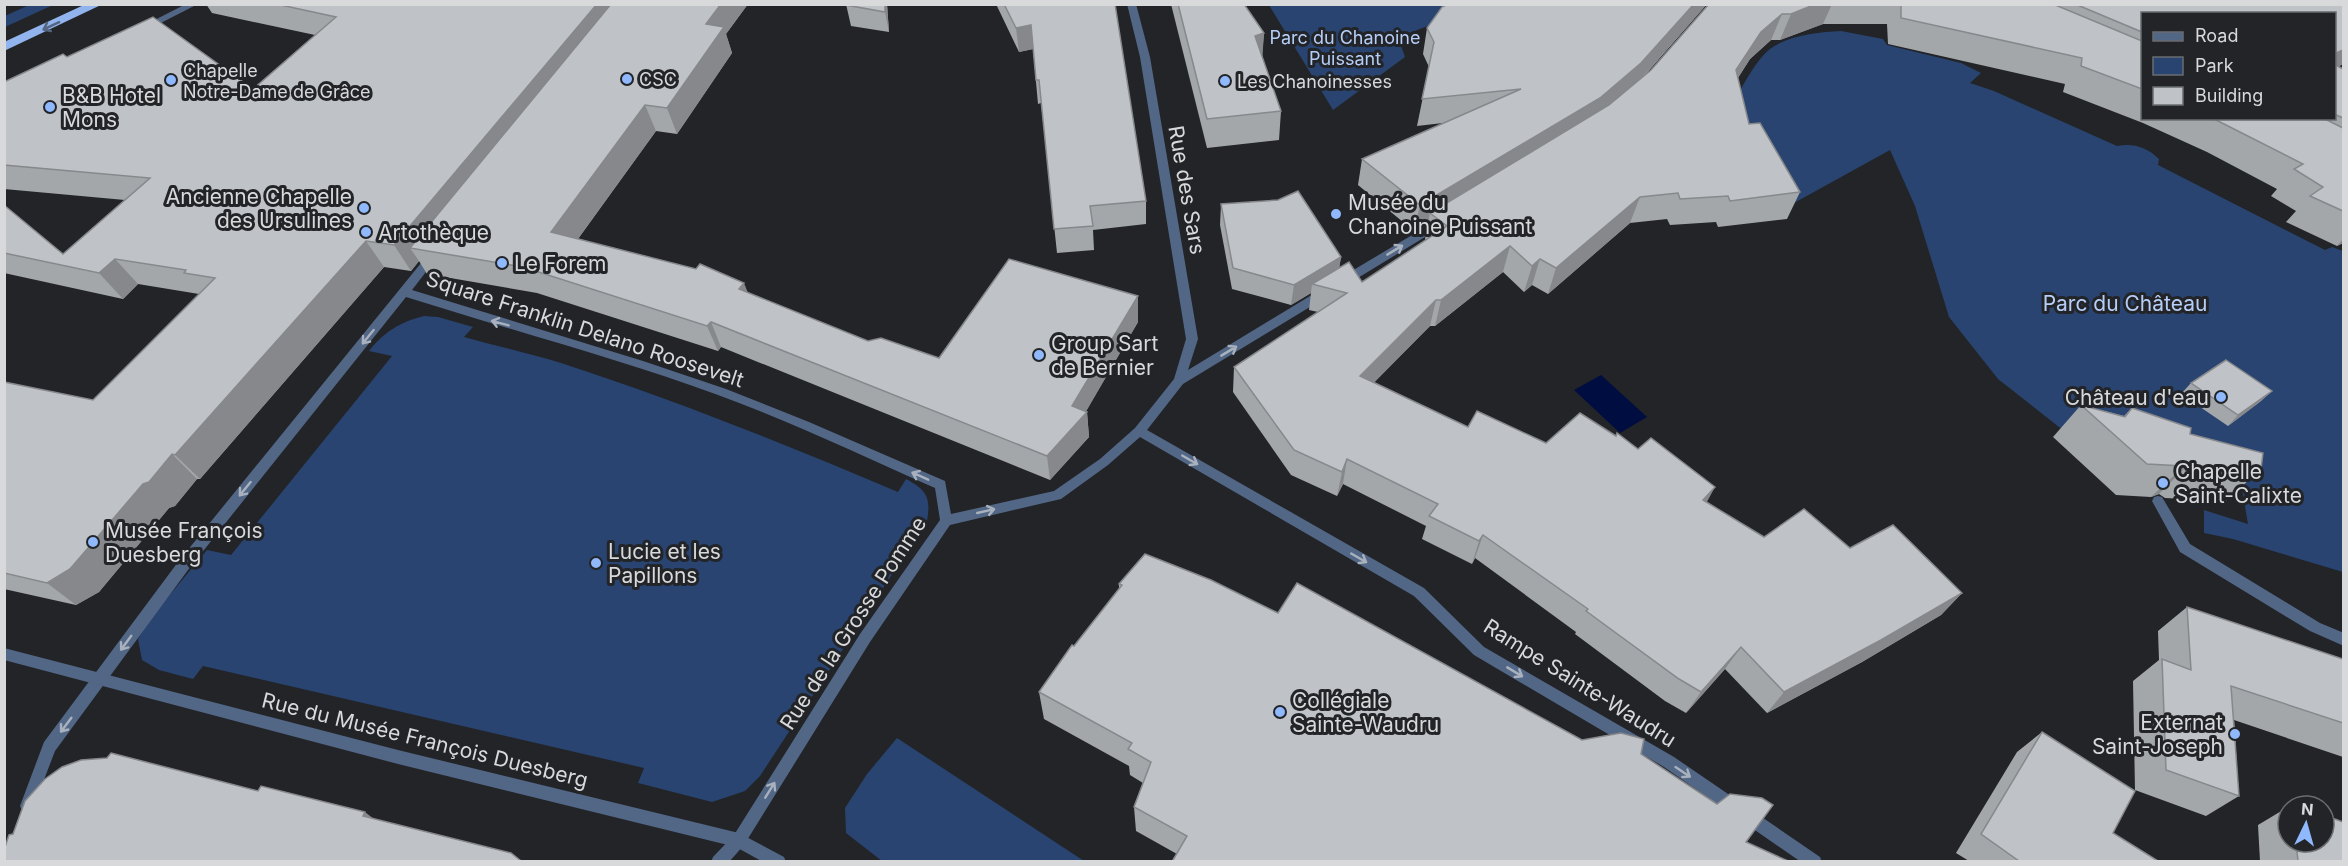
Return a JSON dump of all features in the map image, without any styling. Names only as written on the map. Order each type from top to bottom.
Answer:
[{"type":"highway","points":[[4,47],[97,4]]},
{"type":"street","points":[[138,30],[194,4]]},
{"type":"street","name":"Rue des Sars","points":[[1131,4],[1145,57],[1192,339],[1179,381]]},
{"type":"street","points":[[1179,381],[1454,215]]},
{"type":"street","points":[[404,292],[442,245]]},
{"type":"street","name":"Square Franklin Delano Roosevelt","points":[[23,818],[49,747],[183,566],[404,292],[489,320],[576,343],[649,367],[809,426],[940,485],[946,520]]},
{"type":"street","name":"Rue de la Grosse Pomme","points":[[718,861],[739,840],[838,680],[946,520],[1057,495],[1104,462],[1139,431],[1179,381]]},
{"type":"street","name":"Rampe Sainte-Waudru","points":[[1139,431],[1419,592],[1479,651],[1669,762],[1815,861]]},
{"type":"street","points":[[2158,501],[2185,548],[2315,627],[2343,640]]},
{"type":"street","name":"Rue du Musée François Duesberg","points":[[4,654],[386,754],[739,840],[779,861]]},
{"type":"green space","name":"Parc du Chanoine Puissant","points":[[1526,4],[1458,15],[1398,37],[1405,57],[1333,110],[1269,5]]},
{"type":"green space","points":[[29,5],[53,5],[5,27],[5,16]]},
{"type":"green space","name":"Parc du Château","points":[[1841,31],[1883,39],[1887,45],[1961,63],[1981,73],[1970,83],[1994,91],[2117,146],[2129,145],[2145,149],[2159,159],[2158,165],[2325,250],[2332,247],[2343,251],[2343,572],[2233,539],[2204,533],[2204,510],[2248,524],[2242,489],[2064,431],[1998,379],[1949,317],[1915,206],[1890,150],[1794,203],[1733,104],[1756,65],[1773,47],[1797,37]]},
{"type":"green space","points":[[424,316],[438,317],[473,327],[464,337],[561,363],[646,392],[773,440],[898,492],[906,479],[923,491],[928,501],[927,521],[760,776],[745,791],[712,802],[638,783],[644,768],[203,666],[193,679],[159,670],[142,660],[138,639],[148,621],[207,550],[231,555],[392,356],[369,351],[393,329],[407,321]]},
{"type":"green space","points":[[897,738],[1084,861],[882,861],[846,833],[845,808],[867,774]]},
{"type":"shaded area","points":[[1601,375],[1647,417],[1620,433],[1574,390]]},
{"type":"building","points":[[276,4],[597,4],[394,245],[366,241],[175,455],[172,454],[149,482],[143,484],[70,569],[47,583],[4,573],[4,382],[93,400],[215,278],[184,273],[186,270],[115,259],[99,273],[4,253],[4,205],[63,254],[150,178],[4,165],[4,82],[63,54],[67,57],[153,17],[253,89],[336,17]]},
{"type":"building","points":[[611,4],[721,4],[706,24],[724,27],[667,108],[645,105],[551,232],[696,269],[700,264],[744,283],[739,289],[868,341],[881,338],[939,358],[1009,259],[1138,296],[1072,406],[1087,412],[1047,456],[711,322],[707,326],[523,267],[410,248]]},
{"type":"building","points":[[885,4],[885,12],[846,5]]},
{"type":"building","points":[[1004,4],[1115,4],[1146,201],[1090,206],[1093,226],[1054,229],[1031,25],[1016,28]]},
{"type":"building","points":[[1178,4],[1244,4],[1264,33],[1255,36],[1281,111],[1207,119]]},
{"type":"building","points":[[1448,4],[1694,4],[1641,63],[1600,98],[1420,205],[1362,159],[1521,89],[1422,99],[1434,42],[1427,28],[1442,7]]},
{"type":"building","points":[[1709,4],[1816,4],[1791,14],[1782,14],[1761,32],[1736,70],[1749,124],[1760,123],[1800,192],[1730,201],[1728,196],[1680,199],[1678,193],[1640,197],[1556,268],[1540,259],[1532,266],[1510,246],[1441,300],[1436,300],[1360,376],[1468,427],[1477,411],[1546,443],[1580,413],[1616,436],[1617,433],[1638,449],[1651,438],[1715,487],[1703,500],[1764,537],[1804,509],[1850,548],[1893,525],[1962,593],[1784,692],[1741,647],[1701,692],[1679,679],[1586,611],[1588,609],[1483,535],[1479,541],[1429,516],[1438,504],[1347,459],[1342,472],[1294,450],[1234,367],[1347,293],[1312,284],[1349,262],[1362,282],[1447,226],[1430,213],[1609,105],[1651,70]]},
{"type":"building","points":[[1901,4],[2053,4],[2141,41],[2141,89],[2081,66],[2082,58],[1901,18]]},
{"type":"building","points":[[2075,4],[2343,4],[2343,50],[2336,53],[2336,12],[2141,12],[2141,32]]},
{"type":"building","points":[[2336,65],[2343,69],[2343,118],[2336,115]]},
{"type":"building","points":[[2216,120],[2327,120],[2343,128],[2343,211],[2310,196],[2323,187],[2294,169],[2303,164]]},
{"type":"building","points":[[1298,191],[1341,257],[1294,285],[1233,268],[1221,204],[1278,200]]},
{"type":"building","points":[[2226,360],[2272,391],[2238,415],[2191,383]]},
{"type":"building","points":[[2081,405],[2125,417],[2132,408],[2191,428],[2190,434],[2263,453],[2261,469],[2198,466],[2191,462],[2184,466],[2147,464]]},
{"type":"building","name":"Collégiale Sainte-Waudru","points":[[1145,554],[1211,580],[1278,613],[1297,583],[1582,740],[1621,733],[1644,739],[1641,754],[1717,804],[1730,794],[1762,798],[1773,805],[1746,842],[1788,861],[1173,861],[1187,836],[1134,807],[1151,762],[1128,749],[1132,743],[1039,692],[1072,645],[1074,646],[1122,585],[1119,584]]},
{"type":"building","points":[[2187,607],[2343,659],[2343,723],[2231,686],[2239,796],[2166,770],[2162,659],[2191,670]]},
{"type":"building","points":[[2042,732],[2135,791],[2113,833],[2158,861],[2019,861],[1981,834]]},
{"type":"building","points":[[111,753],[258,791],[261,786],[365,812],[363,816],[511,853],[521,861],[4,861],[4,850],[9,835],[13,834],[25,801],[45,779],[62,767],[81,760],[107,758]]},
{"type":"building","points":[[2336,819],[2343,822],[2343,861],[2298,861],[2297,854],[2336,854]]},
{"type":"place","name":"CSC","points":[[627,79]]},
{"type":"place","name":"Chapelle Notre-Dame de Grâce","points":[[171,80]]},
{"type":"place","name":"Les Chanoinesses","points":[[1225,81]]},
{"type":"place","name":"B&B Hotel Mons","points":[[50,107]]},
{"type":"place","name":"Ancienne Chapelle des Ursulines","points":[[364,208]]},
{"type":"place","name":"Musée du Chanoine Puissant","points":[[1336,214]]},
{"type":"place","name":"Artothèque","points":[[366,232]]},
{"type":"place","name":"Le Forem","points":[[502,263]]},
{"type":"place","name":"Group Sart de Bernier","points":[[1039,355]]},
{"type":"place","name":"Château d'eau","points":[[2221,397]]},
{"type":"place","name":"Chapelle Saint-Calixte","points":[[2163,483]]},
{"type":"place","name":"Musée François Duesberg","points":[[93,542]]},
{"type":"place","name":"Lucie et les Papillons","points":[[596,563]]},
{"type":"place","name":"Collégiale Sainte-Waudru","points":[[1280,712]]},
{"type":"place","name":"Externat Saint-Joseph","points":[[2235,734]]}]
